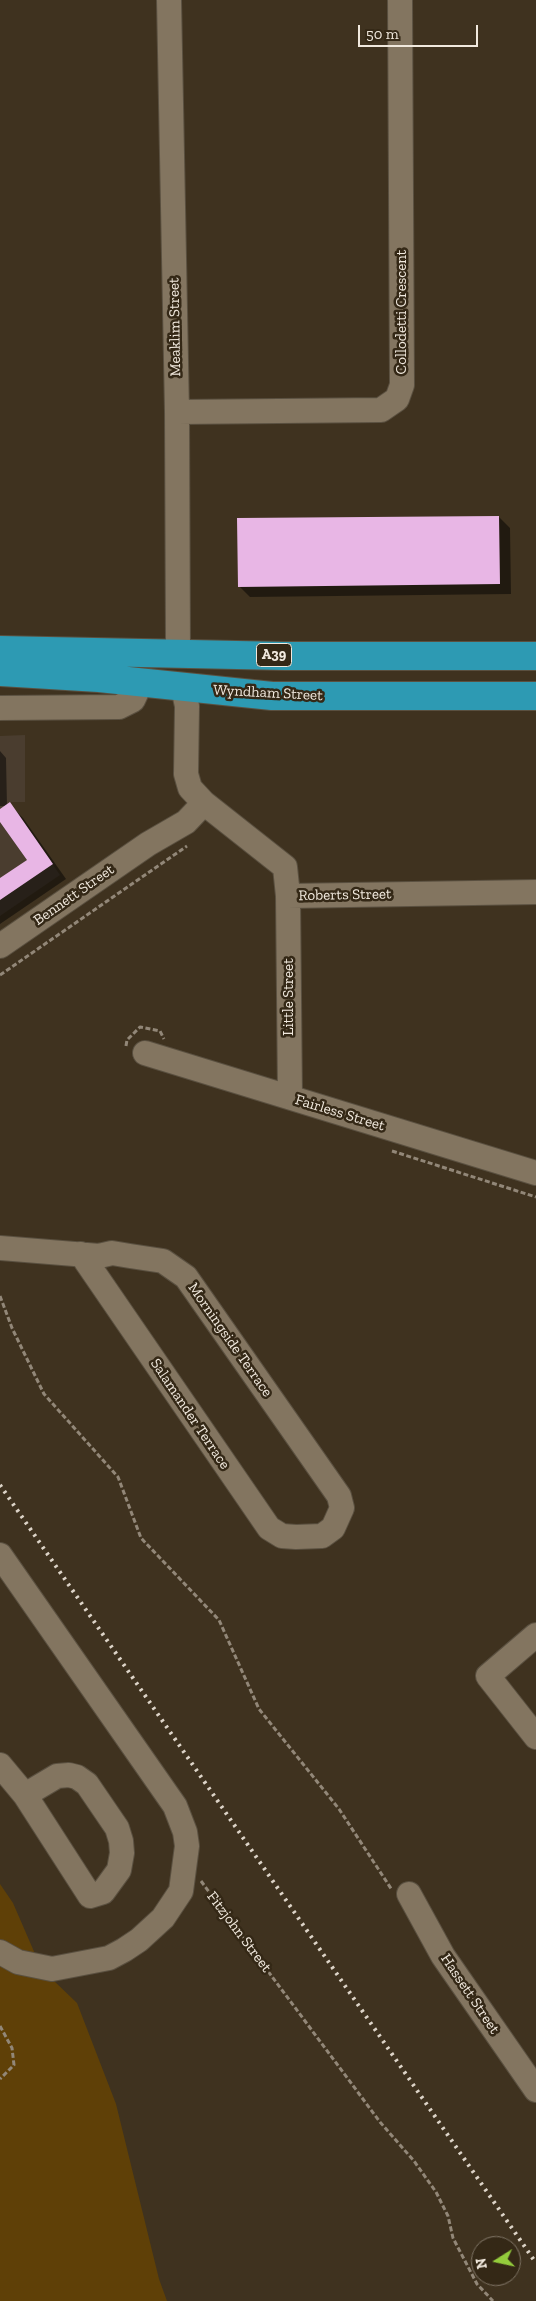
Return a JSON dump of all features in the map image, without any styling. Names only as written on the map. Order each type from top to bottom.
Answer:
[{"type":"highway","name":"A39","points":[[0,650],[536,656]]},
{"type":"highway","points":[[178,653],[183,688]]},
{"type":"highway","name":"Wyndham Street","points":[[0,672],[272,696],[536,696]]},
{"type":"street","name":"Meaklim Street","points":[[169,0],[177,412],[178,653]]},
{"type":"street","name":"Collodetti Crescent","points":[[177,412],[381,410],[397,399],[402,385],[400,0]]},
{"type":"street","points":[[0,708],[119,707],[133,700],[141,683]]},
{"type":"street","points":[[183,688],[187,706],[186,774],[198,797]]},
{"type":"street","name":"Bennett Street","points":[[0,946],[148,844],[186,822],[198,797]]},
{"type":"street","name":"Roberts Street","points":[[198,797],[285,867],[288,896],[536,892]]},
{"type":"street","name":"Little Street","points":[[288,896],[290,1098]]},
{"type":"street","name":"Fairless Street","points":[[156,1049],[290,1098],[536,1173]]},
{"type":"street","name":"Morningside Terrace","points":[[0,1248],[99,1256],[112,1253],[163,1262],[186,1277],[339,1496],[342,1508],[339,1517],[333,1528],[322,1536]]},
{"type":"street","name":"Salamander Terrace","points":[[81,1254],[268,1528],[282,1536],[322,1536]]},
{"type":"street","points":[[0,1554],[174,1806],[185,1832],[187,1862],[181,1891],[162,1918],[138,1940],[109,1958],[52,1969],[18,1962],[0,1952]]},
{"type":"street","points":[[536,1635],[488,1676],[536,1737]]},
{"type":"street","points":[[0,1765],[25,1795],[90,1896],[103,1892],[119,1870],[121,1841],[117,1828],[87,1784],[77,1777],[69,1775],[58,1776],[25,1795]]},
{"type":"street","name":"Hassett Street","points":[[409,1894],[443,1956],[536,2090]]},
{"type":"path","points":[[0,975],[192,842]]},
{"type":"path","points":[[140,1027],[160,1031],[156,1049],[126,1058],[126,1040],[140,1027]]},
{"type":"path","points":[[0,1296],[12,1328],[44,1394],[118,1477],[141,1538],[219,1620],[259,1709],[339,1809],[390,1889],[409,1894]]},
{"type":"path","name":"Fitzjohn Street","points":[[187,1862],[380,2122],[414,2161],[430,2184],[448,2216],[453,2238],[473,2276],[493,2301]]},
{"type":"path","points":[[0,2026],[12,2048],[14,2066],[0,2079]]},
{"type":"shaded area","points":[[25,735],[25,802],[10,802],[60,875],[0,916],[0,736]]},
{"type":"shaded area","points":[[0,1884],[13,1903],[39,1963],[53,1980],[77,2003],[116,2104],[159,2279],[167,2301],[0,2301]]},
{"type":"building","points":[[499,516],[500,584],[238,587],[237,518]]},
{"type":"building","points":[[10,802],[53,864],[0,900],[0,878],[27,860],[0,822],[0,809]]},
{"type":"railway","points":[[0,1485],[536,2263]]}]
